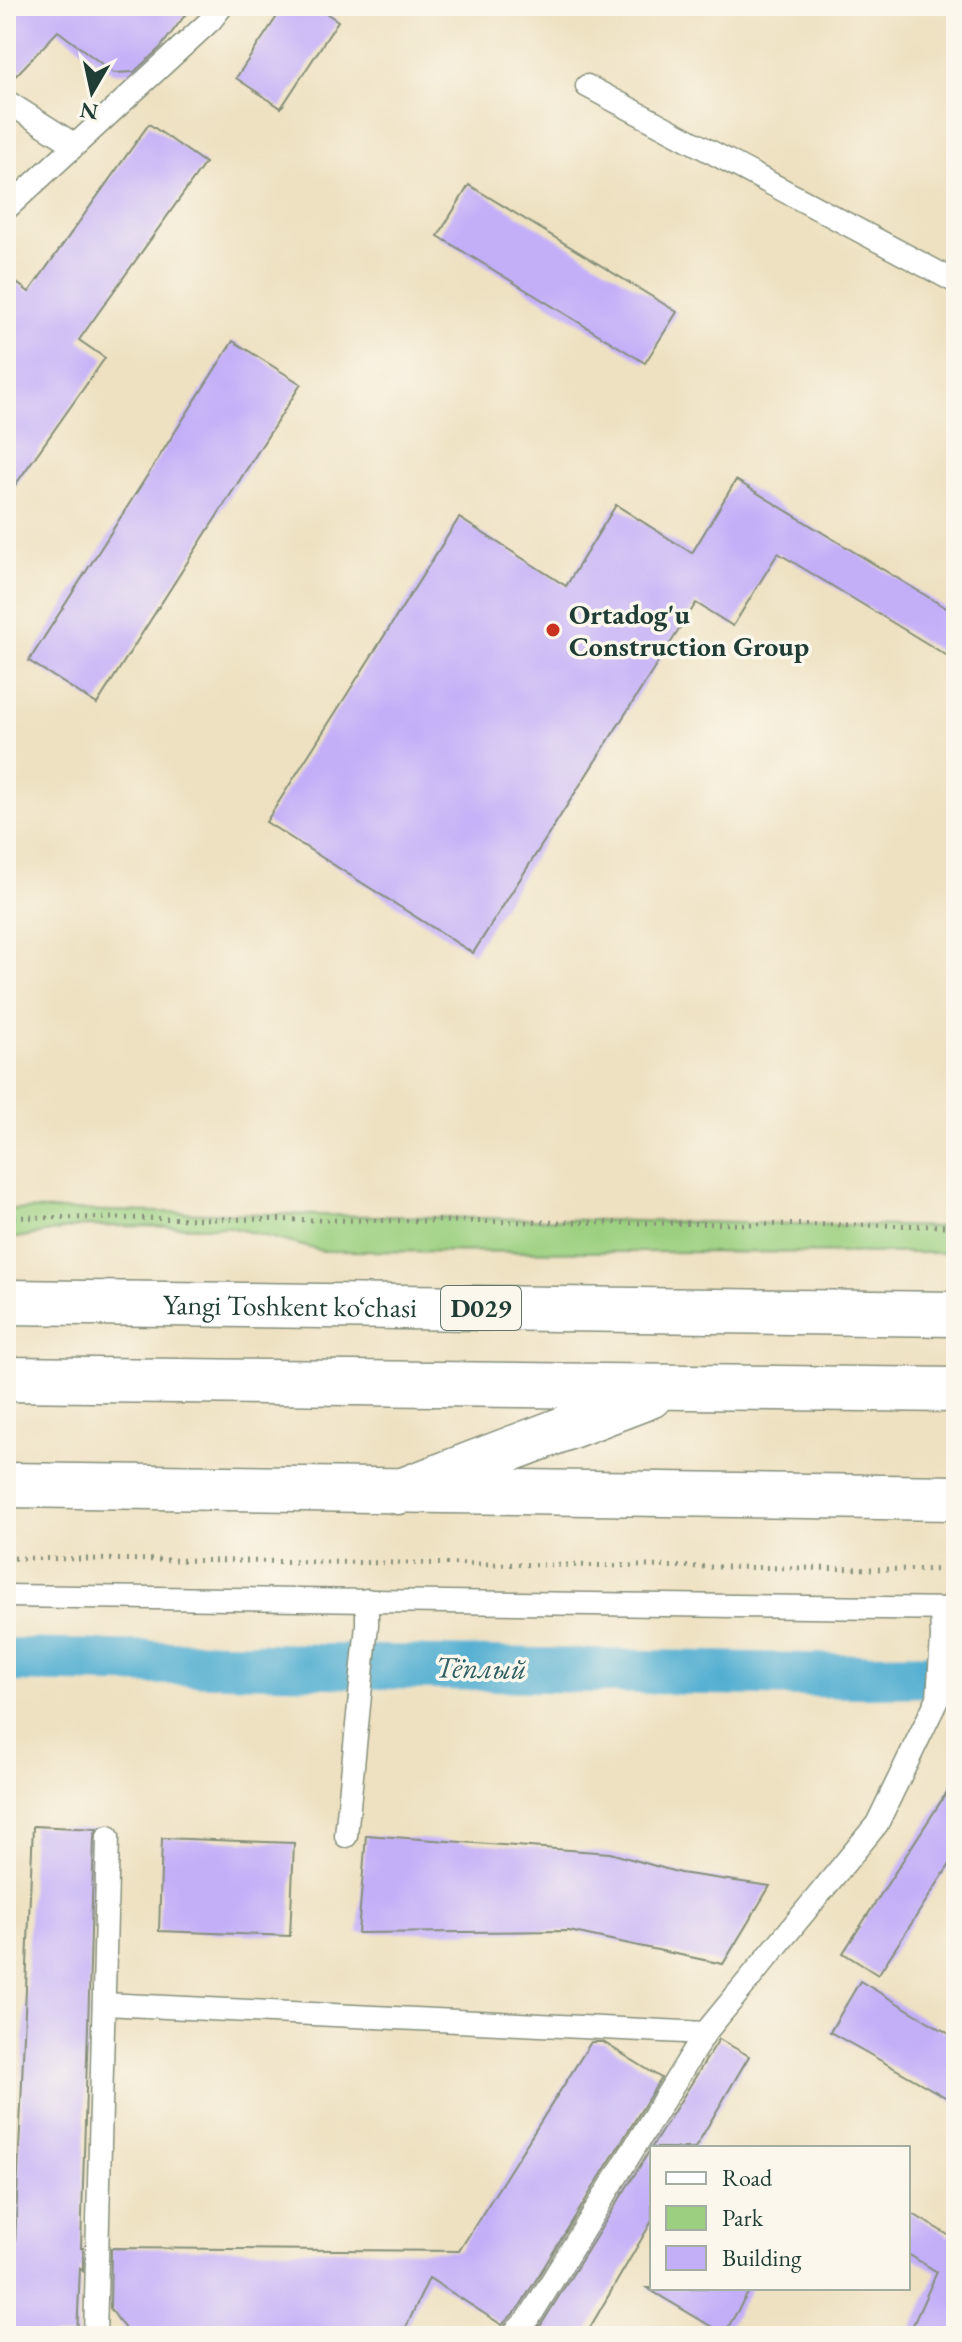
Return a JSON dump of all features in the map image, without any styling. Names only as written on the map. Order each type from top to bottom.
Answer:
[{"type":"main road","name":"Yangi Toshkent ko‘chasi","points":[[6,1302],[956,1314]]},
{"type":"main road","points":[[6,1379],[956,1390]]},
{"type":"main road","points":[[398,1492],[672,1387]]},
{"type":"main road","points":[[6,1485],[956,1498]]},
{"type":"lane","points":[[6,209],[211,20],[222,6]]},
{"type":"lane","points":[[587,86],[956,282]]},
{"type":"lane","points":[[6,101],[75,145]]},
{"type":"lane","points":[[6,1596],[949,1609],[942,1638],[938,1698],[877,1824],[705,2033],[529,2318],[511,2336]]},
{"type":"lane","points":[[346,1836],[367,1600]]},
{"type":"lane","points":[[95,2336],[108,1837]]},
{"type":"lane","points":[[104,2004],[705,2033]]},
{"type":"path","points":[[6,1217],[956,1226]]},
{"type":"path","points":[[6,1558],[956,1570]]},
{"type":"green space","points":[[6,1209],[956,1227],[956,1253],[322,1251],[230,1227],[83,1226],[6,1240]]},
{"type":"building","points":[[6,6],[192,6],[160,48],[134,72],[114,73],[58,31],[6,86]]},
{"type":"building","points":[[284,6],[315,6],[338,21],[281,108],[236,78]]},
{"type":"building","points":[[149,124],[205,163],[79,340],[105,358],[6,498],[6,275],[29,292]]},
{"type":"building","points":[[469,185],[677,312],[645,363],[438,236]]},
{"type":"building","points":[[233,341],[301,384],[97,704],[29,661]]},
{"type":"building","points":[[736,480],[956,614],[956,661],[778,553],[733,626],[696,603],[473,953],[266,822],[459,518],[566,586],[616,505],[692,553]]},
{"type":"building","points":[[956,1778],[956,1855],[878,1975],[843,1953]]},
{"type":"building","points":[[33,1826],[97,1829],[94,1837],[81,2248],[83,2271],[80,2268],[77,2336],[11,2336]]},
{"type":"building","points":[[366,1835],[610,1853],[680,1873],[770,1886],[723,1964],[569,1931],[358,1933]]},
{"type":"building","points":[[162,1838],[294,1843],[290,1936],[159,1931]]},
{"type":"building","points":[[860,1981],[956,2038],[956,2103],[830,2032]]},
{"type":"building","points":[[719,2039],[749,2056],[696,2146],[652,2146]]},
{"type":"building","points":[[591,2042],[603,2042],[661,2078],[518,2309],[502,2325],[429,2278],[402,2336],[130,2336],[110,2308],[111,2248],[459,2251]]},
{"type":"building","points":[[650,2150],[650,2224],[585,2336],[531,2336],[541,2325]]},
{"type":"building","points":[[910,2212],[953,2238],[956,2233],[956,2336],[908,2336],[937,2272],[910,2255]]},
{"type":"building","points":[[650,2290],[750,2290],[724,2334]]},
{"type":"waterway","name":"Тёплый","points":[[6,1660],[861,1676],[956,1675]]},
{"type":"place","name":"Ortadog'u Construction Group","points":[[553,630]]}]
